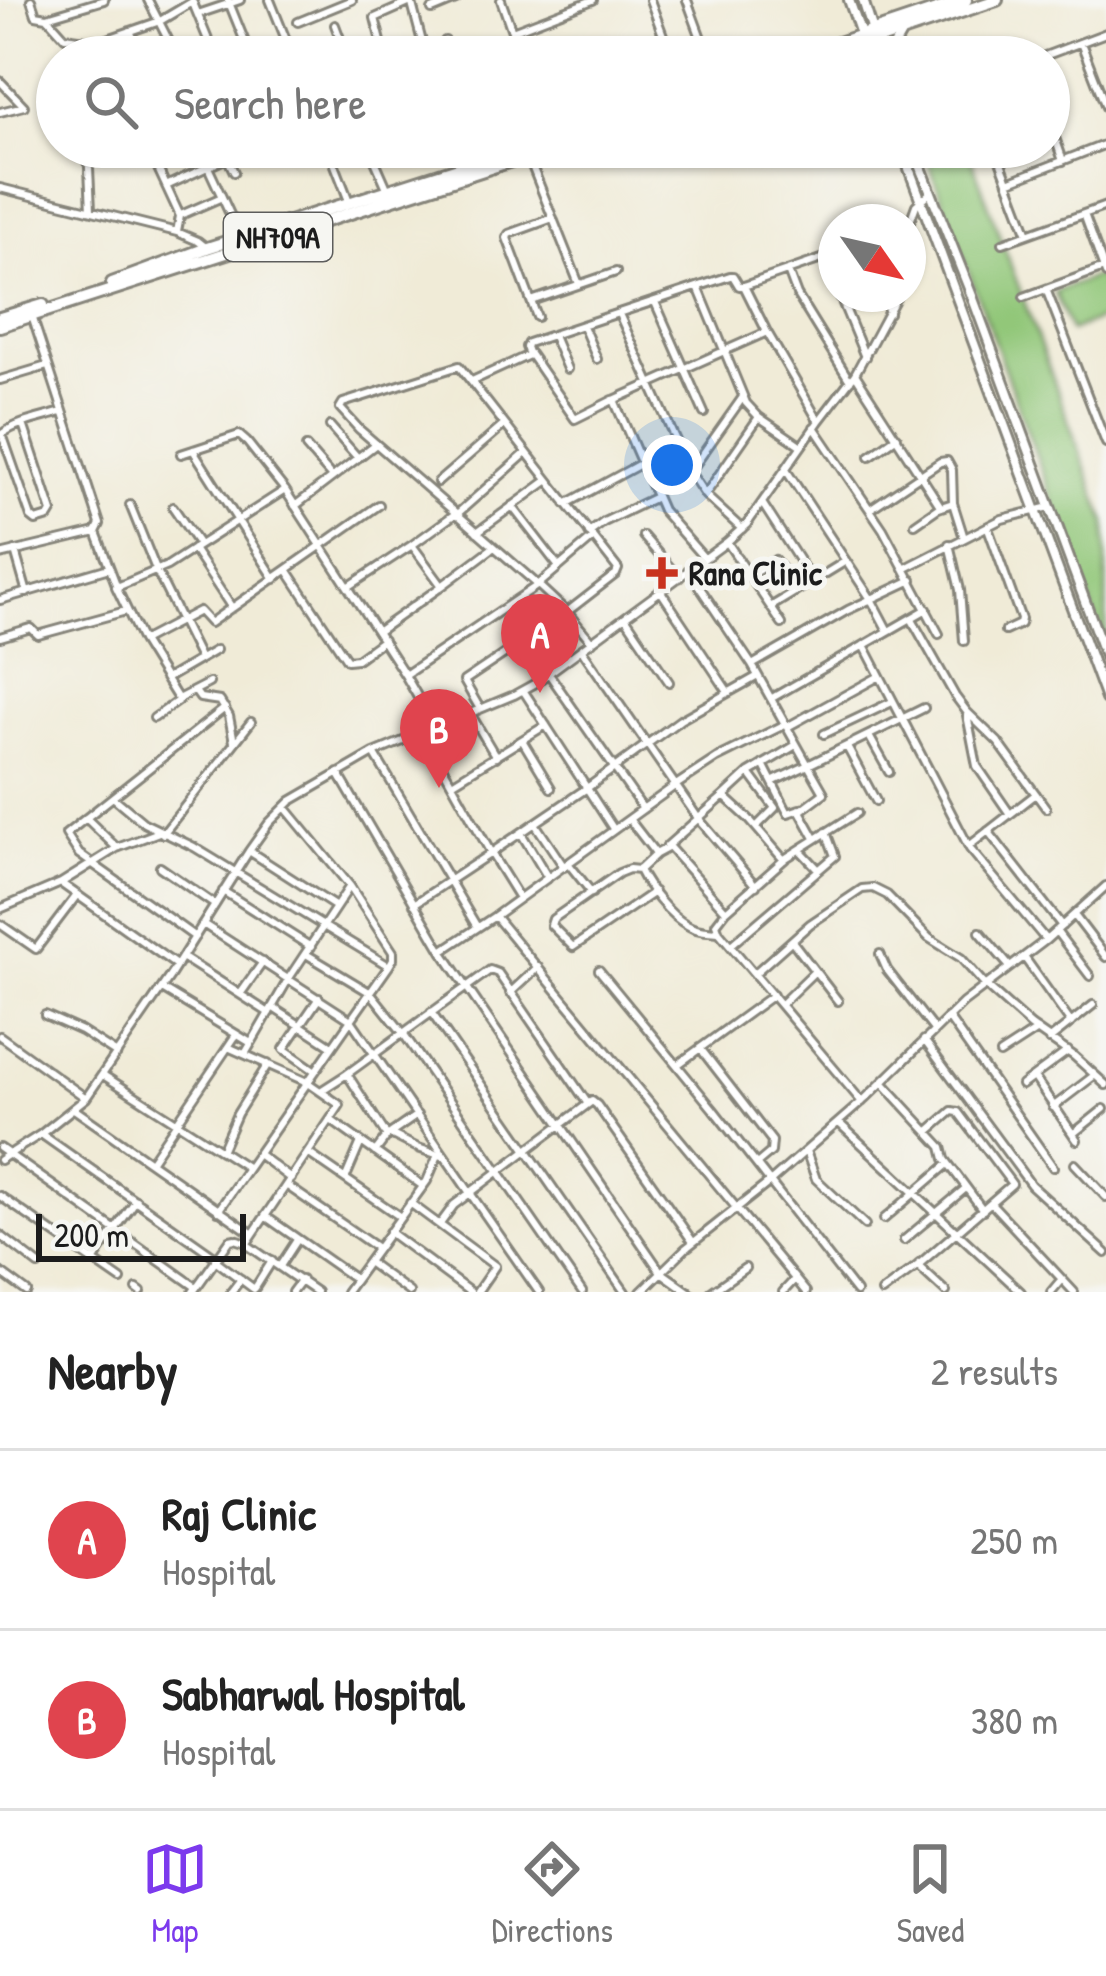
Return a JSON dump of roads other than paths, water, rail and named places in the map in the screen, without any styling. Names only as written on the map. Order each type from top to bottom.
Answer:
[{"type":"highway","points":[[882,36],[966,0]]},
{"type":"highway","points":[[887,36],[997,0]]},
{"type":"highway","name":"NH709A","points":[[0,322],[32,316],[209,254],[241,238],[460,168]]},
{"type":"highway","name":"NH709A","points":[[0,322],[474,168]]},
{"type":"street","points":[[31,0],[36,15],[51,16],[104,0]]},
{"type":"street","points":[[51,0],[51,16],[63,36]]},
{"type":"street","points":[[148,0],[167,36]]},
{"type":"street","points":[[197,14],[240,0]]},
{"type":"street","points":[[270,0],[286,36]]},
{"type":"street","points":[[298,22],[352,0]]},
{"type":"street","points":[[432,10],[456,0]]},
{"type":"street","points":[[501,0],[514,36]]},
{"type":"street","points":[[512,31],[593,0]]},
{"type":"street","points":[[650,0],[663,36]]},
{"type":"street","points":[[689,0],[701,36]]},
{"type":"street","points":[[849,0],[865,36]]},
{"type":"street","points":[[863,0],[867,36]]},
{"type":"street","points":[[116,36],[160,21],[192,1],[206,36]]},
{"type":"street","points":[[380,36],[375,18],[411,1],[420,36]]},
{"type":"street","points":[[229,2],[243,36]]},
{"type":"street","points":[[335,25],[339,36]]},
{"type":"street","points":[[130,31],[132,36]]},
{"type":"street","points":[[900,36],[903,31]]},
{"type":"street","points":[[1070,47],[1106,33]]},
{"type":"street","points":[[1081,43],[1106,107]]},
{"type":"street","points":[[0,80],[24,106],[0,112]]},
{"type":"street","points":[[1070,159],[1106,145]]},
{"type":"street","points":[[89,168],[91,210]]},
{"type":"street","points":[[158,168],[180,216],[177,232]]},
{"type":"street","points":[[166,186],[206,168]]},
{"type":"street","points":[[208,168],[241,238]]},
{"type":"street","points":[[232,168],[234,172]]},
{"type":"street","points":[[336,168],[350,204]]},
{"type":"street","points":[[378,168],[388,192]]},
{"type":"street","points":[[533,168],[579,284]]},
{"type":"street","points":[[912,168],[972,296],[1106,658]]},
{"type":"street","points":[[918,168],[1106,699]]},
{"type":"street","points":[[1003,168],[1028,234]]},
{"type":"street","points":[[1008,182],[1045,168]]},
{"type":"street","points":[[0,188],[177,232],[209,254]]},
{"type":"street","points":[[919,204],[925,196]]},
{"type":"street","points":[[180,216],[222,197]]},
{"type":"street","points":[[1003,243],[1106,206]]},
{"type":"street","points":[[1024,297],[1105,271],[1084,214]]},
{"type":"street","points":[[536,316],[507,238],[553,218]]},
{"type":"street","points":[[767,332],[574,419],[526,344],[732,275],[744,286],[818,260]]},
{"type":"street","points":[[788,271],[797,295],[898,437],[940,507]]},
{"type":"street","points":[[531,301],[616,272]]},
{"type":"street","points":[[744,286],[816,424],[906,568],[939,634]]},
{"type":"street","points":[[698,287],[743,397],[759,417],[801,446]]},
{"type":"street","points":[[1046,289],[1106,442]]},
{"type":"street","points":[[656,302],[704,413]]},
{"type":"street","points":[[847,312],[865,357]]},
{"type":"street","points":[[0,1160],[86,1098],[249,851],[285,807],[374,753],[523,690],[728,542],[852,378],[889,313]]},
{"type":"street","points":[[619,314],[690,472],[706,495],[742,529]]},
{"type":"street","points":[[32,316],[116,587],[179,700]]},
{"type":"street","points":[[583,326],[597,359]]},
{"type":"street","points":[[553,335],[567,369]]},
{"type":"street","points":[[472,381],[530,354]]},
{"type":"street","points":[[480,709],[464,681],[567,612],[618,572],[616,566],[464,369],[456,365],[343,403],[343,413],[538,585],[567,612],[592,642]]},
{"type":"street","points":[[0,380],[47,366]]},
{"type":"street","points":[[690,472],[743,397]]},
{"type":"street","points":[[614,400],[656,497],[704,558]]},
{"type":"street","points":[[23,424],[52,514],[36,521],[3,436],[6,430],[23,424],[62,412]]},
{"type":"street","points":[[706,495],[759,417]]},
{"type":"street","points":[[438,482],[504,425]]},
{"type":"street","points":[[330,426],[358,458]]},
{"type":"street","points":[[181,454],[239,435],[248,442],[285,490],[435,727]]},
{"type":"street","points":[[870,456],[898,437]]},
{"type":"street","points":[[295,506],[376,444]]},
{"type":"street","points":[[306,447],[332,478]]},
{"type":"street","points":[[193,450],[275,579]]},
{"type":"street","points":[[348,587],[456,514],[526,453]]},
{"type":"street","points":[[870,509],[940,462],[949,463],[952,503],[964,538]]},
{"type":"street","points":[[566,503],[642,464]]},
{"type":"street","points":[[786,470],[887,631]]},
{"type":"street","points":[[477,532],[547,481]]},
{"type":"street","points":[[116,587],[157,572],[285,490]]},
{"type":"street","points":[[405,675],[538,585],[604,522],[656,497]]},
{"type":"street","points":[[762,503],[813,582]]},
{"type":"street","points":[[915,524],[952,503]]},
{"type":"street","points":[[130,505],[200,659]]},
{"type":"street","points":[[142,641],[200,611],[210,622],[379,505]]},
{"type":"street","points":[[512,506],[559,567]]},
{"type":"street","points":[[173,507],[231,608]]},
{"type":"street","points":[[906,568],[1006,518],[1049,507]]},
{"type":"street","points":[[988,528],[1021,619],[1005,631]]},
{"type":"street","points":[[0,555],[96,532]]},
{"type":"street","points":[[643,536],[679,578]]},
{"type":"street","points":[[728,542],[782,624]]},
{"type":"street","points":[[950,544],[964,641]]},
{"type":"street","points":[[412,545],[442,586]]},
{"type":"street","points":[[377,632],[494,547]]},
{"type":"street","points":[[15,551],[26,593]]},
{"type":"street","points":[[749,576],[773,561],[784,571]]},
{"type":"street","points":[[771,607],[846,562]]},
{"type":"street","points":[[0,599],[109,568]]},
{"type":"street","points":[[688,570],[772,698],[824,795],[789,814],[763,764]]},
{"type":"street","points":[[288,571],[347,660],[357,659],[383,640]]},
{"type":"street","points":[[752,665],[912,580]]},
{"type":"street","points":[[660,590],[728,692]]},
{"type":"street","points":[[772,698],[927,609]]},
{"type":"street","points":[[0,637],[31,628],[38,635],[126,611]]},
{"type":"street","points":[[626,617],[670,682]]},
{"type":"street","points":[[910,618],[967,712],[991,734],[1046,808]]},
{"type":"street","points":[[864,645],[969,846],[1046,940]]},
{"type":"street","points":[[166,680],[215,650]]},
{"type":"street","points":[[582,650],[698,818],[756,886]]},
{"type":"street","points":[[549,674],[643,809]]},
{"type":"street","points":[[414,904],[680,720],[758,676]]},
{"type":"street","points":[[442,951],[717,758],[880,676]]},
{"type":"street","points":[[154,718],[209,683]]},
{"type":"street","points":[[523,690],[614,830]]},
{"type":"street","points":[[195,691],[200,698],[218,699],[225,708],[234,743]]},
{"type":"street","points":[[824,734],[892,702]]},
{"type":"street","points":[[195,937],[79,854],[66,836],[225,708]]},
{"type":"street","points":[[774,781],[924,708]]},
{"type":"street","points":[[967,712],[977,766],[1010,814]]},
{"type":"street","points":[[470,713],[496,757]]},
{"type":"street","points":[[0,909],[62,883],[117,848],[161,833],[250,722]]},
{"type":"street","points":[[452,783],[546,725]]},
{"type":"street","points":[[423,731],[519,898]]},
{"type":"street","points":[[869,736],[889,772]]},
{"type":"street","points":[[522,740],[551,788]]},
{"type":"street","points":[[654,892],[571,947],[551,925],[626,869],[639,870],[749,773],[796,745]]},
{"type":"street","points":[[847,747],[876,801]]},
{"type":"street","points":[[374,753],[478,927]]},
{"type":"street","points":[[337,772],[442,951],[661,1272],[689,1292]]},
{"type":"street","points":[[749,773],[775,808],[756,827]]},
{"type":"street","points":[[969,846],[1036,794]]},
{"type":"street","points":[[724,796],[784,860]]},
{"type":"street","points":[[114,797],[144,824],[194,847],[389,967]]},
{"type":"street","points":[[218,1211],[393,959],[350,886],[285,807]]},
{"type":"street","points":[[800,809],[814,838]]},
{"type":"street","points":[[857,813],[784,860],[716,924],[862,1102]]},
{"type":"street","points":[[86,818],[117,848]]},
{"type":"street","points":[[629,819],[656,854]]},
{"type":"street","points":[[535,824],[592,892]]},
{"type":"street","points":[[988,831],[1090,976]]},
{"type":"street","points":[[731,945],[836,854],[826,832]]},
{"type":"street","points":[[521,833],[548,878]]},
{"type":"street","points":[[667,847],[726,910]]},
{"type":"street","points":[[799,849],[818,869]]},
{"type":"street","points":[[249,851],[336,908]]},
{"type":"street","points":[[160,867],[214,905]]},
{"type":"street","points":[[639,870],[687,926],[719,932]]},
{"type":"street","points":[[62,883],[176,965]]},
{"type":"street","points":[[245,1054],[350,886]]},
{"type":"street","points":[[641,1292],[693,1242],[862,1102],[948,1017],[1106,886]]},
{"type":"street","points":[[755,973],[810,924],[862,890],[873,888],[887,895],[929,938],[962,958],[1036,1030],[1106,1085]]},
{"type":"street","points":[[224,891],[371,993],[583,1292]]},
{"type":"street","points":[[0,924],[36,949],[77,895]]},
{"type":"street","points":[[1074,915],[1106,957]]},
{"type":"street","points":[[495,916],[806,1292]]},
{"type":"street","points":[[203,924],[351,1020],[539,1292]]},
{"type":"street","points":[[980,932],[1010,967]]},
{"type":"street","points":[[792,941],[838,1001]]},
{"type":"street","points":[[880,954],[934,1030]]},
{"type":"street","points":[[182,957],[332,1046]]},
{"type":"street","points":[[1024,957],[1071,1023]]},
{"type":"street","points":[[240,994],[263,962]]},
{"type":"street","points":[[510,993],[538,967]]},
{"type":"street","points":[[322,1090],[493,969],[588,1103]]},
{"type":"street","points":[[598,970],[856,1292]]},
{"type":"street","points":[[781,1004],[814,971]]},
{"type":"street","points":[[161,988],[250,1043]]},
{"type":"street","points":[[677,1065],[773,995]]},
{"type":"street","points":[[315,1071],[284,1049],[319,998]]},
{"type":"street","points":[[1048,1040],[1093,1005]]},
{"type":"street","points":[[431,1012],[625,1292]]},
{"type":"street","points":[[45,1015],[117,1054]]},
{"type":"street","points":[[948,1017],[1053,1167]]},
{"type":"street","points":[[1000,1054],[1036,1030]]},
{"type":"street","points":[[150,1162],[236,1035]]},
{"type":"street","points":[[0,1036],[86,1098]]},
{"type":"street","points":[[924,1040],[1031,1185],[1106,1253]]},
{"type":"street","points":[[228,1047],[307,1082],[340,1103],[246,1244]]},
{"type":"street","points":[[700,1048],[772,1141],[771,1152],[757,1164]]},
{"type":"street","points":[[1022,1085],[1068,1051]]},
{"type":"street","points":[[221,1151],[268,1064]]},
{"type":"street","points":[[347,1074],[389,1135],[442,1156]]},
{"type":"street","points":[[103,1075],[248,1168]]},
{"type":"street","points":[[1053,1107],[1095,1075]]},
{"type":"street","points":[[1034,1077],[1075,1137],[1104,1109]]},
{"type":"street","points":[[882,1083],[942,1147],[948,1163],[983,1210]]},
{"type":"street","points":[[440,1224],[454,1205],[592,1101],[693,1242]]},
{"type":"street","points":[[74,1109],[253,1234]]},
{"type":"street","points":[[882,1292],[1010,1188],[1011,1182],[960,1114],[952,1111],[929,1131]]},
{"type":"street","points":[[375,1152],[417,1115]]},
{"type":"street","points":[[332,1120],[423,1186]]},
{"type":"street","points":[[838,1123],[1021,1292]]},
{"type":"street","points":[[41,1134],[253,1290],[297,1240]]},
{"type":"street","points":[[345,1179],[361,1142]]},
{"type":"street","points":[[0,1148],[195,1289],[232,1239],[316,1292]]},
{"type":"street","points":[[806,1151],[816,1179],[865,1226]]},
{"type":"street","points":[[308,1153],[400,1216]]},
{"type":"street","points":[[257,1154],[377,1248]]},
{"type":"street","points":[[346,1292],[442,1156]]},
{"type":"street","points":[[884,1219],[948,1163]]},
{"type":"street","points":[[1076,1164],[1106,1196]]},
{"type":"street","points":[[904,1240],[966,1188]]},
{"type":"street","points":[[0,1196],[121,1280]]},
{"type":"street","points":[[93,1261],[136,1200]]},
{"type":"street","points":[[389,1232],[473,1292],[495,1265],[410,1203]]},
{"type":"street","points":[[991,1203],[1074,1292]]},
{"type":"street","points":[[265,1216],[355,1279]]},
{"type":"street","points":[[0,1235],[39,1265]]},
{"type":"street","points":[[1098,1246],[1106,1239]]},
{"type":"street","points":[[368,1261],[409,1292]]},
{"type":"street","points":[[917,1266],[946,1292]]},
{"type":"street","points":[[711,1292],[746,1268]]},
{"type":"street","points":[[0,1272],[27,1292]]},
{"type":"street","points":[[231,1292],[241,1279]]},
{"type":"street","points":[[783,1292],[795,1279]]},
{"type":"street","points":[[292,1292],[301,1280]]},
{"type":"street","points":[[1051,1292],[1061,1280]]},
{"type":"street","points":[[927,1292],[932,1281]]},
{"type":"place","name":"Rana Clinic","points":[[662,573]]},
{"type":"place","name":"Raj Clinic","points":[[540,693]]},
{"type":"place","name":"Sabharwal Hospital","points":[[439,788]]}]
